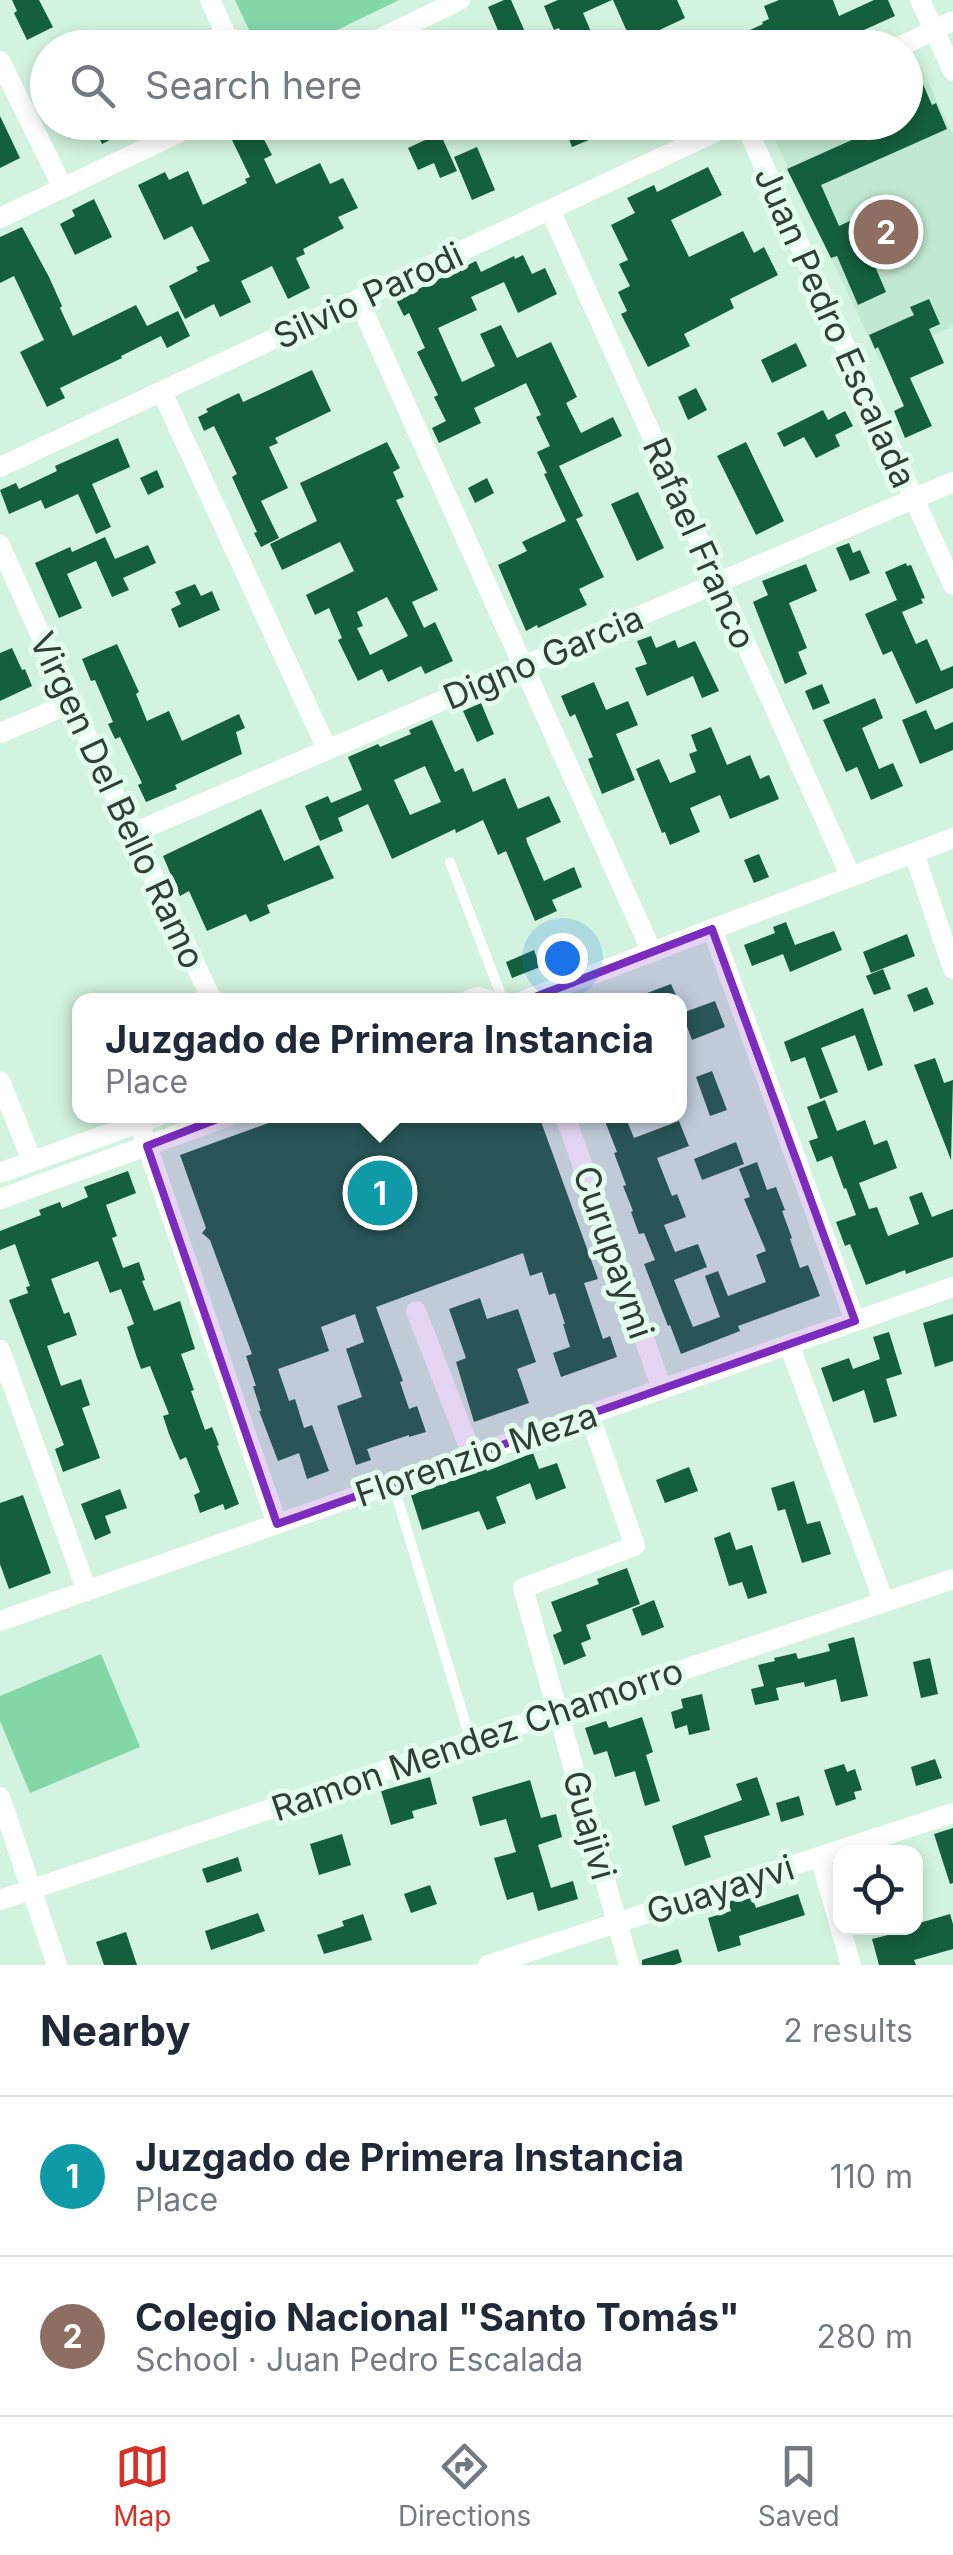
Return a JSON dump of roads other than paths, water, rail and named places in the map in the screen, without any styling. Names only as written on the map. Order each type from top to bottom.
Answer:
[{"type":"street","points":[[210,0],[224,30]]},
{"type":"street","points":[[398,30],[460,0]]},
{"type":"street","points":[[920,0],[944,26],[953,71]]},
{"type":"street","points":[[0,61],[30,121]]},
{"type":"street","points":[[40,140],[64,188]]},
{"type":"street","points":[[0,218],[164,140]]},
{"type":"street","name":"Silvio Parodi","points":[[0,467],[701,140]]},
{"type":"street","name":"Juan Pedro Escalada","points":[[748,140],[953,585]]},
{"type":"street","name":"Rafael Franco","points":[[550,210],[851,877]]},
{"type":"street","points":[[358,300],[652,952]]},
{"type":"street","points":[[162,392],[327,750]]},
{"type":"street","name":"Digno Garcia","points":[[133,833],[953,482]]},
{"type":"street","name":"Virgen Del Bello Ramo","points":[[0,545],[209,993]]},
{"type":"street","points":[[0,733],[71,703]]},
{"type":"street","points":[[543,993],[953,838]]},
{"type":"street","points":[[914,853],[953,969]]},
{"type":"street","points":[[712,930],[856,1321]]},
{"type":"street","points":[[0,1081],[32,1162]]},
{"type":"street","points":[[0,1174],[137,1123]]},
{"type":"street","points":[[148,1123],[147,1146],[277,1524]]},
{"type":"street","points":[[0,1199],[210,1123]]},
{"type":"street","name":"Curupaymi","points":[[567,1123],[662,1389]]},
{"type":"street","name":"Florenzio Meza","points":[[0,1621],[953,1287]]},
{"type":"street","points":[[416,1312],[472,1455]]},
{"type":"street","points":[[789,1344],[884,1602]]},
{"type":"street","points":[[0,1350],[87,1591]]},
{"type":"street","name":"Guajivi","points":[[589,1414],[634,1546],[523,1588],[629,1965]]},
{"type":"street","name":"Ramon Mendez Chamorro","points":[[0,1900],[953,1579]]},
{"type":"street","points":[[0,1798],[57,1965]]},
{"type":"street","name":"Guayayvi","points":[[488,1965],[953,1814]]},
{"type":"street","points":[[820,1857],[851,1965]]},
{"type":"lane","points":[[450,862],[499,993]]},
{"type":"lane","points":[[393,1483],[472,1741]]},
{"type":"place","name":"Colegio Nacional \"Santo Tomás\"","points":[[886,232]]},
{"type":"place","name":"Juzgado de Primera Instancia","points":[[380,1193]]}]
